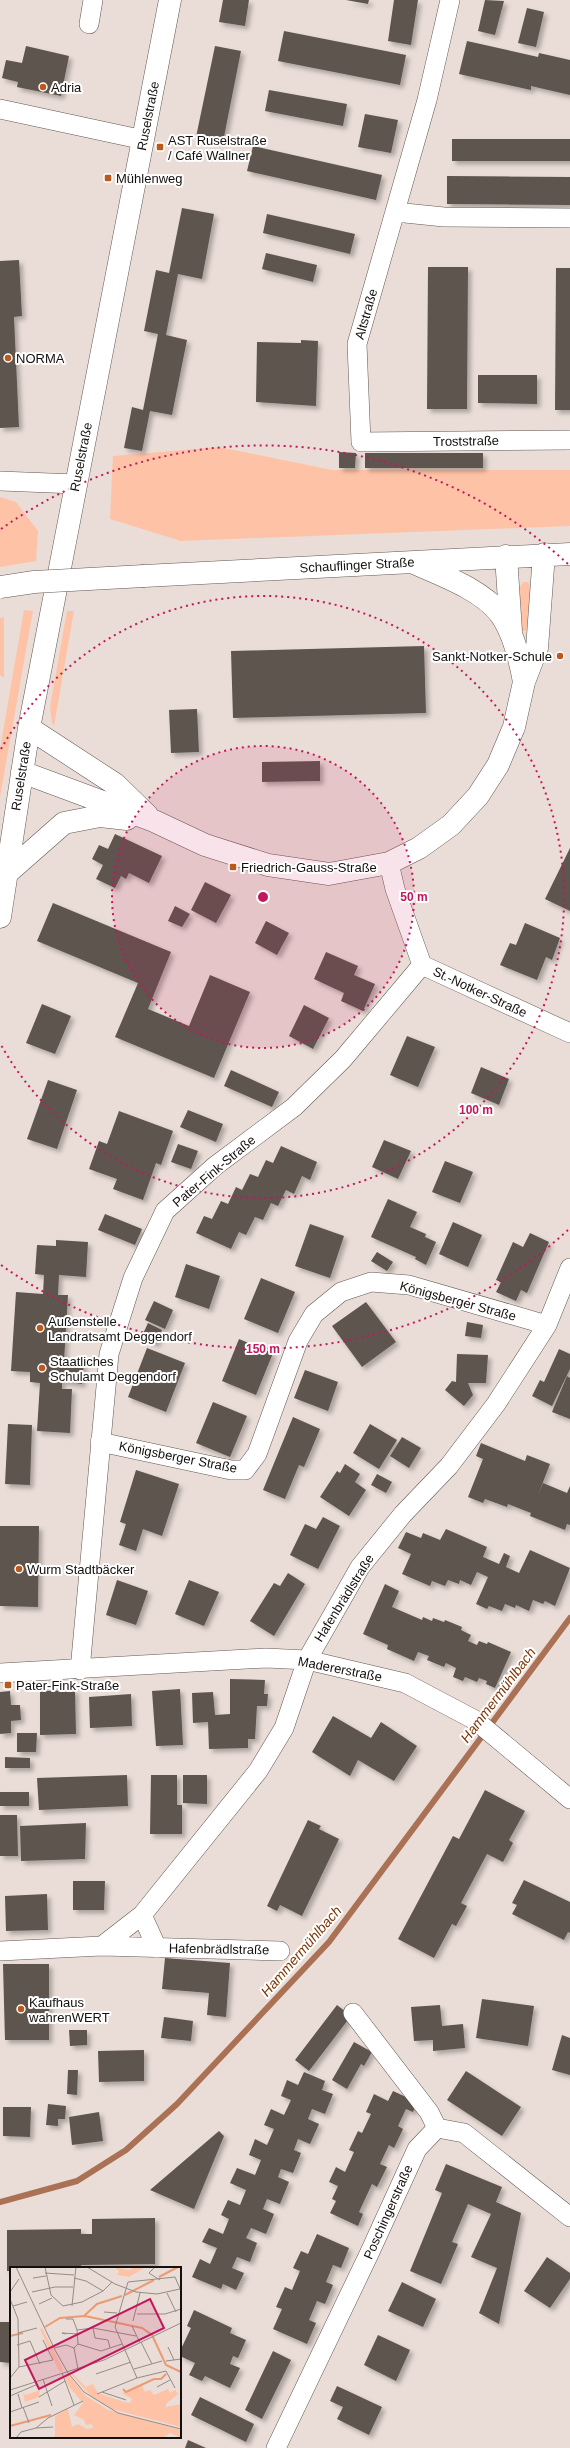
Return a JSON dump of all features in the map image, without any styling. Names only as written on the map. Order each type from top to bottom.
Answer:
[{"type":"main road","name":"Ruselstraße","points":[[0,916],[30,728],[170,0]]},
{"type":"main road","points":[[22,772],[154,821],[205,845],[268,865],[329,874],[388,863],[418,848],[451,825],[478,796],[498,765],[514,727],[524,682],[537,648],[544,554]]},
{"type":"main road","name":"Schauflinger Straße","points":[[0,587],[34,582],[544,554],[570,554]]},
{"type":"main road","points":[[506,556],[511,637]]},
{"type":"main road","points":[[411,562],[453,580],[488,602],[501,615],[518,654],[524,682]]},
{"type":"main road","points":[[30,728],[116,784],[154,821]]},
{"type":"main road","points":[[6,874],[64,823],[100,816],[154,821]]},
{"type":"street","points":[[90,24],[93,0]]},
{"type":"street","name":"Altstraße","points":[[361,442],[357,344],[427,100],[450,0]]},
{"type":"street","points":[[0,109],[144,140]]},
{"type":"street","points":[[395,212],[444,217],[570,218]]},
{"type":"street","name":"Troststraße","points":[[361,442],[570,440]]},
{"type":"street","points":[[0,481],[76,484]]},
{"type":"street","name":"St.-Notker-Straße","points":[[388,863],[395,889],[422,965],[570,1033]]},
{"type":"street","name":"Pater-Fink-Straße","points":[[80,1670],[109,1354],[132,1278],[166,1211],[215,1166],[294,1107],[343,1059],[422,965]]},
{"type":"street","name":"Hafenbrädlstraße","points":[[102,1946],[142,1915],[258,1771],[284,1728],[307,1660],[360,1567],[402,1514],[453,1460],[496,1404],[547,1325],[570,1268]]},
{"type":"street","name":"Königsberger Straße","points":[[100,1442],[230,1470],[245,1470],[257,1454],[298,1340],[314,1314],[341,1292],[371,1282],[409,1285],[547,1325]]},
{"type":"street","name":"Madererstraße","points":[[0,1673],[80,1670],[266,1658],[307,1660],[405,1683],[475,1720],[570,1799]]},
{"type":"street","name":"Hafenbrädlstraße","points":[[142,1915],[158,1948]]},
{"type":"street","name":"Hafenbrädlstraße","points":[[0,1951],[102,1946],[280,1951]]},
{"type":"street","points":[[353,2013],[429,2112],[437,2128],[464,2133],[570,2217]]},
{"type":"street","name":"Poschingerstraße","points":[[276,2448],[363,2268],[416,2149],[437,2128]]},
{"type":"shaded area","points":[[219,447],[332,470],[570,470],[570,526],[181,541],[110,519],[113,456]]},
{"type":"shaded area","points":[[0,497],[16,502],[38,531],[36,561],[0,567]]},
{"type":"shaded area","points":[[523,582],[528,582],[531,587],[529,630],[522,631],[519,589]]},
{"type":"shaded area","points":[[24,610],[33,611],[0,797],[0,749]]},
{"type":"shaded area","points":[[67,611],[74,611],[54,726],[52,723],[50,707]]},
{"type":"shaded area","points":[[4,617],[4,678],[0,675],[0,618]]},
{"type":"building","points":[[223,0],[249,0],[245,26],[219,22]]},
{"type":"building","points":[[346,0],[369,0],[368,4]]},
{"type":"building","points":[[394,0],[418,0],[411,45],[388,41]]},
{"type":"building","points":[[485,0],[504,1],[495,35],[478,31]]},
{"type":"building","points":[[527,8],[544,12],[536,47],[518,43]]},
{"type":"building","points":[[284,31],[406,55],[400,85],[278,61]]},
{"type":"building","points":[[467,41],[538,57],[539,53],[570,60],[570,95],[531,86],[531,90],[459,74]]},
{"type":"building","points":[[26,46],[69,56],[61,96],[17,87],[18,82],[2,78],[6,60],[22,63]]},
{"type":"building","points":[[215,46],[241,51],[223,142],[196,137]]},
{"type":"building","points":[[269,90],[347,104],[343,126],[265,111]]},
{"type":"building","points":[[365,114],[398,120],[391,153],[358,147]]},
{"type":"building","points":[[452,139],[570,139],[570,161],[452,161]]},
{"type":"building","points":[[253,146],[382,175],[376,200],[247,171]]},
{"type":"building","points":[[447,176],[570,177],[570,205],[447,204]]},
{"type":"building","points":[[182,208],[214,214],[202,279],[178,274],[166,335],[187,340],[172,415],[150,411],[142,451],[124,448],[132,407],[143,410],[158,334],[144,331],[156,270],[169,273]]},
{"type":"building","points":[[267,214],[355,234],[350,254],[263,233]]},
{"type":"building","points":[[266,253],[317,265],[313,282],[262,269]]},
{"type":"building","name":"NORMA","points":[[19,260],[22,316],[14,317],[19,427],[0,428],[0,261]]},
{"type":"building","points":[[428,267],[468,267],[467,409],[427,409]]},
{"type":"building","points":[[556,268],[570,268],[570,410],[555,410]]},
{"type":"building","points":[[301,340],[318,341],[316,406],[256,402],[257,342],[301,343]]},
{"type":"building","points":[[478,375],[537,375],[537,404],[478,403]]},
{"type":"building","points":[[339,452],[356,453],[355,468],[339,468]]},
{"type":"building","points":[[365,453],[483,453],[483,468],[365,468]]},
{"type":"building","points":[[424,646],[426,713],[233,718],[231,651]]},
{"type":"building","points":[[197,709],[199,752],[171,753],[169,710]]},
{"type":"building","points":[[320,761],[320,781],[262,782],[262,762]]},
{"type":"building","points":[[115,834],[162,856],[149,883],[129,873],[126,879],[121,876],[115,888],[96,879],[103,865],[92,859],[99,845],[108,849]]},
{"type":"building","points":[[570,848],[570,911],[545,899]]},
{"type":"building","points":[[205,882],[231,895],[216,923],[191,910]]},
{"type":"building","points":[[53,903],[171,952],[148,1009],[189,1026],[210,975],[250,992],[214,1078],[115,1037],[138,983],[37,941]]},
{"type":"building","points":[[175,906],[190,914],[182,927],[168,921]]},
{"type":"building","points":[[266,921],[289,933],[277,955],[255,943]]},
{"type":"building","points":[[525,923],[560,938],[552,960],[546,957],[537,980],[500,965],[510,943],[516,945]]},
{"type":"building","points":[[326,952],[358,966],[354,975],[375,984],[363,1011],[341,1001],[344,993],[314,979]]},
{"type":"building","points":[[42,1004],[71,1016],[55,1054],[26,1043]]},
{"type":"building","points":[[304,1005],[329,1018],[313,1049],[289,1036]]},
{"type":"building","points":[[407,1036],[435,1047],[418,1087],[390,1075]]},
{"type":"building","points":[[481,1067],[509,1079],[499,1105],[471,1093]]},
{"type":"building","points":[[231,1070],[279,1092],[272,1107],[224,1086]]},
{"type":"building","points":[[48,1080],[77,1090],[57,1149],[27,1139]]},
{"type":"building","points":[[188,1110],[223,1124],[216,1142],[180,1127]]},
{"type":"building","points":[[119,1111],[173,1131],[161,1165],[156,1163],[143,1200],[113,1189],[117,1179],[89,1169],[99,1141],[107,1144]]},
{"type":"building","points":[[384,1140],[411,1151],[398,1179],[372,1167]]},
{"type":"building","points":[[178,1144],[198,1151],[191,1169],[171,1162]]},
{"type":"building","points":[[281,1146],[317,1162],[310,1180],[302,1176],[294,1194],[286,1190],[278,1206],[271,1203],[263,1220],[255,1217],[246,1235],[239,1232],[231,1249],[196,1233],[204,1216],[212,1219],[221,1201],[228,1204],[236,1187],[242,1190],[250,1174],[258,1177],[266,1160],[273,1163]]},
{"type":"building","points":[[445,1161],[473,1172],[460,1203],[432,1192]]},
{"type":"building","points":[[388,1199],[417,1212],[410,1227],[426,1234],[425,1237],[436,1242],[426,1265],[415,1259],[416,1257],[371,1237]]},
{"type":"building","points":[[105,1214],[142,1229],[135,1245],[98,1230]]},
{"type":"building","points":[[453,1222],[482,1235],[468,1267],[439,1254]]},
{"type":"building","points":[[310,1224],[344,1236],[330,1278],[295,1266]]},
{"type":"building","points":[[530,1233],[549,1242],[527,1293],[521,1290],[516,1301],[496,1292],[501,1282],[496,1280],[513,1242],[523,1247]]},
{"type":"building","name":"Außenstelle Landratsamt Deggendorf","points":[[56,1240],[88,1242],[86,1277],[59,1275],[58,1295],[68,1295],[64,1361],[84,1363],[82,1384],[62,1381],[62,1389],[72,1389],[70,1433],[37,1431],[40,1383],[30,1382],[30,1372],[11,1371],[16,1292],[43,1294],[44,1275],[35,1274],[37,1245],[56,1246]]},
{"type":"building","points":[[377,1252],[393,1262],[387,1271],[371,1261]]},
{"type":"building","points":[[186,1264],[220,1276],[209,1309],[175,1297]]},
{"type":"building","points":[[261,1278],[295,1292],[278,1333],[244,1319]]},
{"type":"building","points":[[154,1301],[173,1310],[165,1329],[145,1320]]},
{"type":"building","points":[[366,1302],[396,1342],[362,1367],[332,1326]]},
{"type":"building","points":[[467,1322],[483,1325],[481,1338],[465,1336]]},
{"type":"building","points":[[148,1323],[162,1330],[156,1344],[141,1338]]},
{"type":"building","points":[[239,1339],[273,1353],[256,1395],[222,1381]]},
{"type":"building","points":[[147,1348],[185,1363],[166,1412],[128,1397]]},
{"type":"building","points":[[559,1349],[570,1354],[570,1369],[552,1406],[532,1396],[540,1380],[544,1382]]},
{"type":"building","points":[[457,1354],[488,1355],[486,1383],[468,1383],[473,1395],[464,1406],[445,1390],[452,1381],[456,1382]]},
{"type":"building","points":[[305,1370],[338,1382],[328,1411],[294,1398]]},
{"type":"building","points":[[567,1376],[570,1378],[570,1419],[552,1412]]},
{"type":"building","points":[[213,1402],[247,1416],[230,1457],[196,1443]]},
{"type":"building","points":[[293,1417],[320,1429],[304,1467],[299,1465],[285,1499],[263,1490]]},
{"type":"building","points":[[8,1424],[32,1425],[30,1485],[5,1484]]},
{"type":"building","points":[[370,1424],[397,1440],[379,1469],[353,1453]]},
{"type":"building","points":[[402,1437],[421,1448],[409,1468],[390,1456]]},
{"type":"building","points":[[481,1443],[525,1461],[527,1455],[550,1464],[538,1495],[543,1483],[567,1493],[570,1486],[570,1525],[567,1524],[565,1530],[530,1516],[531,1513],[508,1504],[507,1507],[485,1499],[483,1503],[468,1497],[483,1459],[476,1456]]},
{"type":"building","points":[[345,1464],[360,1474],[355,1482],[366,1490],[349,1516],[320,1497],[337,1471],[340,1473]]},
{"type":"building","points":[[136,1470],[179,1484],[162,1536],[143,1529],[136,1551],[119,1545],[126,1524],[120,1522]]},
{"type":"building","points":[[377,1474],[392,1482],[386,1493],[371,1485]]},
{"type":"building","points":[[323,1517],[340,1526],[318,1569],[290,1555],[305,1524],[316,1529]]},
{"type":"building","points":[[0,1526],[39,1526],[38,1607],[0,1606]]},
{"type":"building","points":[[446,1529],[487,1547],[483,1557],[499,1564],[504,1553],[510,1556],[506,1567],[519,1573],[530,1550],[570,1568],[555,1606],[545,1601],[543,1604],[533,1600],[529,1611],[516,1605],[515,1608],[505,1604],[502,1611],[489,1606],[487,1609],[476,1604],[488,1577],[477,1572],[471,1585],[460,1580],[459,1584],[448,1580],[445,1586],[432,1581],[430,1586],[402,1574],[411,1554],[398,1548],[406,1532],[421,1538],[423,1533],[440,1540]]},
{"type":"building","points":[[288,1573],[305,1584],[274,1636],[250,1621],[274,1583],[280,1586]]},
{"type":"building","points":[[117,1580],[148,1591],[136,1625],[106,1615]]},
{"type":"building","points":[[189,1580],[219,1592],[204,1626],[175,1614]]},
{"type":"building","points":[[385,1584],[399,1591],[392,1607],[422,1620],[423,1617],[432,1621],[433,1618],[444,1622],[445,1620],[462,1627],[461,1630],[471,1635],[468,1641],[477,1645],[479,1641],[487,1644],[488,1642],[511,1652],[495,1688],[486,1684],[487,1681],[479,1678],[477,1682],[465,1677],[463,1681],[453,1677],[456,1668],[446,1663],[444,1667],[427,1660],[429,1656],[418,1652],[414,1661],[387,1649],[388,1645],[363,1634]]},
{"type":"building","points":[[230,1679],[265,1680],[264,1694],[268,1694],[267,1706],[257,1706],[255,1739],[248,1739],[248,1748],[209,1749],[208,1722],[193,1723],[192,1693],[213,1692],[215,1715],[230,1714]]},
{"type":"building","points":[[180,1689],[183,1745],[156,1746],[152,1691]]},
{"type":"building","points":[[75,1690],[76,1734],[40,1735],[40,1691]]},
{"type":"building","points":[[10,1691],[11,1705],[20,1705],[21,1720],[11,1721],[11,1733],[0,1734],[0,1692]]},
{"type":"building","points":[[131,1694],[132,1726],[90,1728],[89,1697]]},
{"type":"building","points":[[333,1716],[371,1738],[381,1722],[417,1746],[394,1781],[358,1760],[350,1776],[312,1752]]},
{"type":"building","points":[[17,1733],[37,1733],[36,1752],[17,1752]]},
{"type":"building","points":[[5,1757],[30,1758],[30,1768],[5,1768]]},
{"type":"building","points":[[127,1775],[128,1806],[39,1810],[37,1778]]},
{"type":"building","points":[[151,1775],[177,1775],[177,1805],[182,1805],[182,1834],[150,1834]]},
{"type":"building","points":[[183,1775],[207,1775],[207,1804],[183,1803]]},
{"type":"building","points":[[485,1790],[525,1811],[509,1840],[513,1843],[503,1862],[487,1854],[461,1903],[467,1906],[456,1926],[452,1924],[434,1958],[398,1939],[453,1836],[459,1839]]},
{"type":"building","points":[[0,1792],[29,1792],[29,1806],[0,1806]]},
{"type":"building","points":[[0,1815],[17,1815],[18,1856],[0,1856]]},
{"type":"building","points":[[308,1820],[321,1826],[319,1829],[339,1839],[302,1916],[280,1905],[277,1911],[267,1906]]},
{"type":"building","points":[[86,1823],[85,1859],[21,1861],[20,1826]]},
{"type":"building","points":[[524,1880],[570,1902],[570,1933],[568,1932],[564,1940],[512,1914],[517,1905],[512,1903]]},
{"type":"building","points":[[73,1881],[105,1881],[104,1910],[73,1910]]},
{"type":"building","points":[[47,1894],[48,1930],[6,1931],[5,1896]]},
{"type":"building","points":[[165,1958],[230,1963],[226,2017],[207,2015],[209,1993],[162,1989]]},
{"type":"building","points":[[3,1964],[49,1964],[49,2040],[5,2040]]},
{"type":"building","points":[[482,1999],[534,2006],[528,2046],[476,2038]]},
{"type":"building","points":[[337,2005],[351,2016],[309,2071],[295,2060]]},
{"type":"building","points":[[440,2005],[442,2026],[463,2024],[465,2048],[433,2051],[433,2040],[414,2041],[411,2007]]},
{"type":"building","points":[[164,2017],[193,2021],[191,2041],[161,2038]]},
{"type":"building","points":[[69,2030],[87,2030],[87,2045],[70,2046]]},
{"type":"building","points":[[562,2035],[570,2038],[570,2075],[552,2070]]},
{"type":"building","points":[[354,2042],[372,2052],[364,2066],[361,2064],[347,2089],[332,2080]]},
{"type":"building","points":[[144,2050],[144,2081],[99,2082],[98,2051]]},
{"type":"building","points":[[68,2070],[78,2070],[77,2095],[67,2094]]},
{"type":"building","points":[[466,2071],[521,2107],[502,2136],[447,2100]]},
{"type":"building","points":[[304,2072],[325,2081],[322,2090],[333,2094],[325,2114],[312,2109],[308,2119],[319,2124],[310,2144],[298,2139],[294,2150],[301,2153],[293,2173],[281,2169],[278,2177],[289,2182],[280,2204],[267,2199],[263,2209],[274,2214],[266,2234],[251,2228],[246,2238],[257,2243],[250,2262],[237,2257],[232,2268],[244,2273],[236,2290],[223,2284],[221,2289],[192,2277],[200,2259],[210,2264],[217,2248],[202,2242],[209,2228],[223,2234],[229,2219],[221,2215],[228,2200],[240,2205],[246,2190],[230,2183],[237,2168],[255,2175],[261,2160],[249,2155],[255,2139],[267,2145],[274,2129],[264,2125],[271,2109],[284,2115],[291,2100],[281,2096],[287,2080],[298,2085]]},
{"type":"building","points":[[393,2091],[417,2102],[413,2112],[406,2109],[398,2126],[403,2129],[394,2148],[389,2145],[380,2164],[387,2167],[377,2187],[372,2184],[359,2212],[363,2214],[358,2226],[330,2213],[336,2201],[332,2199],[338,2186],[329,2182],[336,2167],[345,2172],[354,2152],[349,2150],[358,2131],[362,2133],[371,2114],[366,2112],[374,2094],[388,2101]]},
{"type":"building","points":[[48,2104],[66,2106],[65,2119],[58,2119],[58,2126],[46,2125]]},
{"type":"building","points":[[3,2107],[31,2107],[30,2137],[3,2136]]},
{"type":"building","points":[[99,2112],[103,2141],[72,2145],[69,2117]]},
{"type":"building","points":[[219,2131],[224,2136],[194,2209],[150,2190]]},
{"type":"building","points":[[446,2164],[502,2187],[496,2202],[521,2213],[499,2324],[479,2313],[497,2268],[471,2257],[491,2214],[468,2204],[452,2242],[458,2244],[441,2284],[410,2271],[442,2193],[435,2190]]},
{"type":"building","points":[[155,2218],[155,2264],[81,2265],[81,2267],[10,2267],[10,2271],[7,2271],[7,2230],[81,2229],[81,2234],[92,2234],[92,2219]]},
{"type":"building","points":[[317,2234],[349,2248],[341,2268],[333,2265],[326,2282],[333,2285],[325,2304],[317,2301],[309,2320],[316,2323],[307,2344],[273,2329],[282,2309],[276,2307],[285,2287],[292,2290],[300,2271],[293,2268],[301,2251],[308,2254]]},
{"type":"building","points":[[547,2257],[570,2273],[570,2279],[550,2308],[524,2291]]},
{"type":"building","points":[[402,2282],[436,2299],[423,2327],[388,2311]]},
{"type":"building","points":[[194,2310],[232,2328],[230,2333],[246,2340],[238,2358],[233,2356],[230,2364],[240,2368],[230,2388],[205,2376],[202,2381],[189,2375],[195,2363],[181,2356],[181,2349],[191,2328],[187,2326]]},
{"type":"building","points":[[0,2322],[10,2322],[10,2363],[0,2362]]},
{"type":"building","points":[[378,2335],[410,2350],[396,2381],[364,2365]]},
{"type":"building","points":[[273,2351],[291,2360],[262,2419],[245,2410]]},
{"type":"building","points":[[337,2386],[382,2407],[369,2435],[337,2419],[343,2407],[330,2401]]},
{"type":"building","points":[[200,2397],[254,2424],[246,2442],[191,2415]]},
{"type":"building","points":[[188,2440],[206,2448],[185,2448]]},
{"type":"waterway","name":"Hammermühlbach","points":[[0,2202],[77,2181],[126,2150],[177,2104],[329,1942],[570,1618]]},
{"type":"place","name":"Adria","points":[[43,87]]},
{"type":"place","name":"AST Ruselstraße / Café Wallner","points":[[160,147]]},
{"type":"place","name":"Mühlenweg","points":[[108,178]]},
{"type":"place","name":"NORMA","points":[[8,358]]},
{"type":"place","name":"Sankt-Notker-Schule","points":[[560,656]]},
{"type":"place","name":"Friedrich-Gauss-Straße","points":[[233,867]]},
{"type":"place","name":"Außenstelle Landratsamt Deggendorf","points":[[40,1328]]},
{"type":"place","name":"Staatliches Schulamt Deggendorf","points":[[42,1368]]},
{"type":"place","name":"Wurm Stadtbäcker","points":[[19,1569]]},
{"type":"place","name":"Pater-Fink-Straße","points":[[8,1685]]},
{"type":"place","name":"Kaufhaus wahrenWERT","points":[[21,2009]]}]
